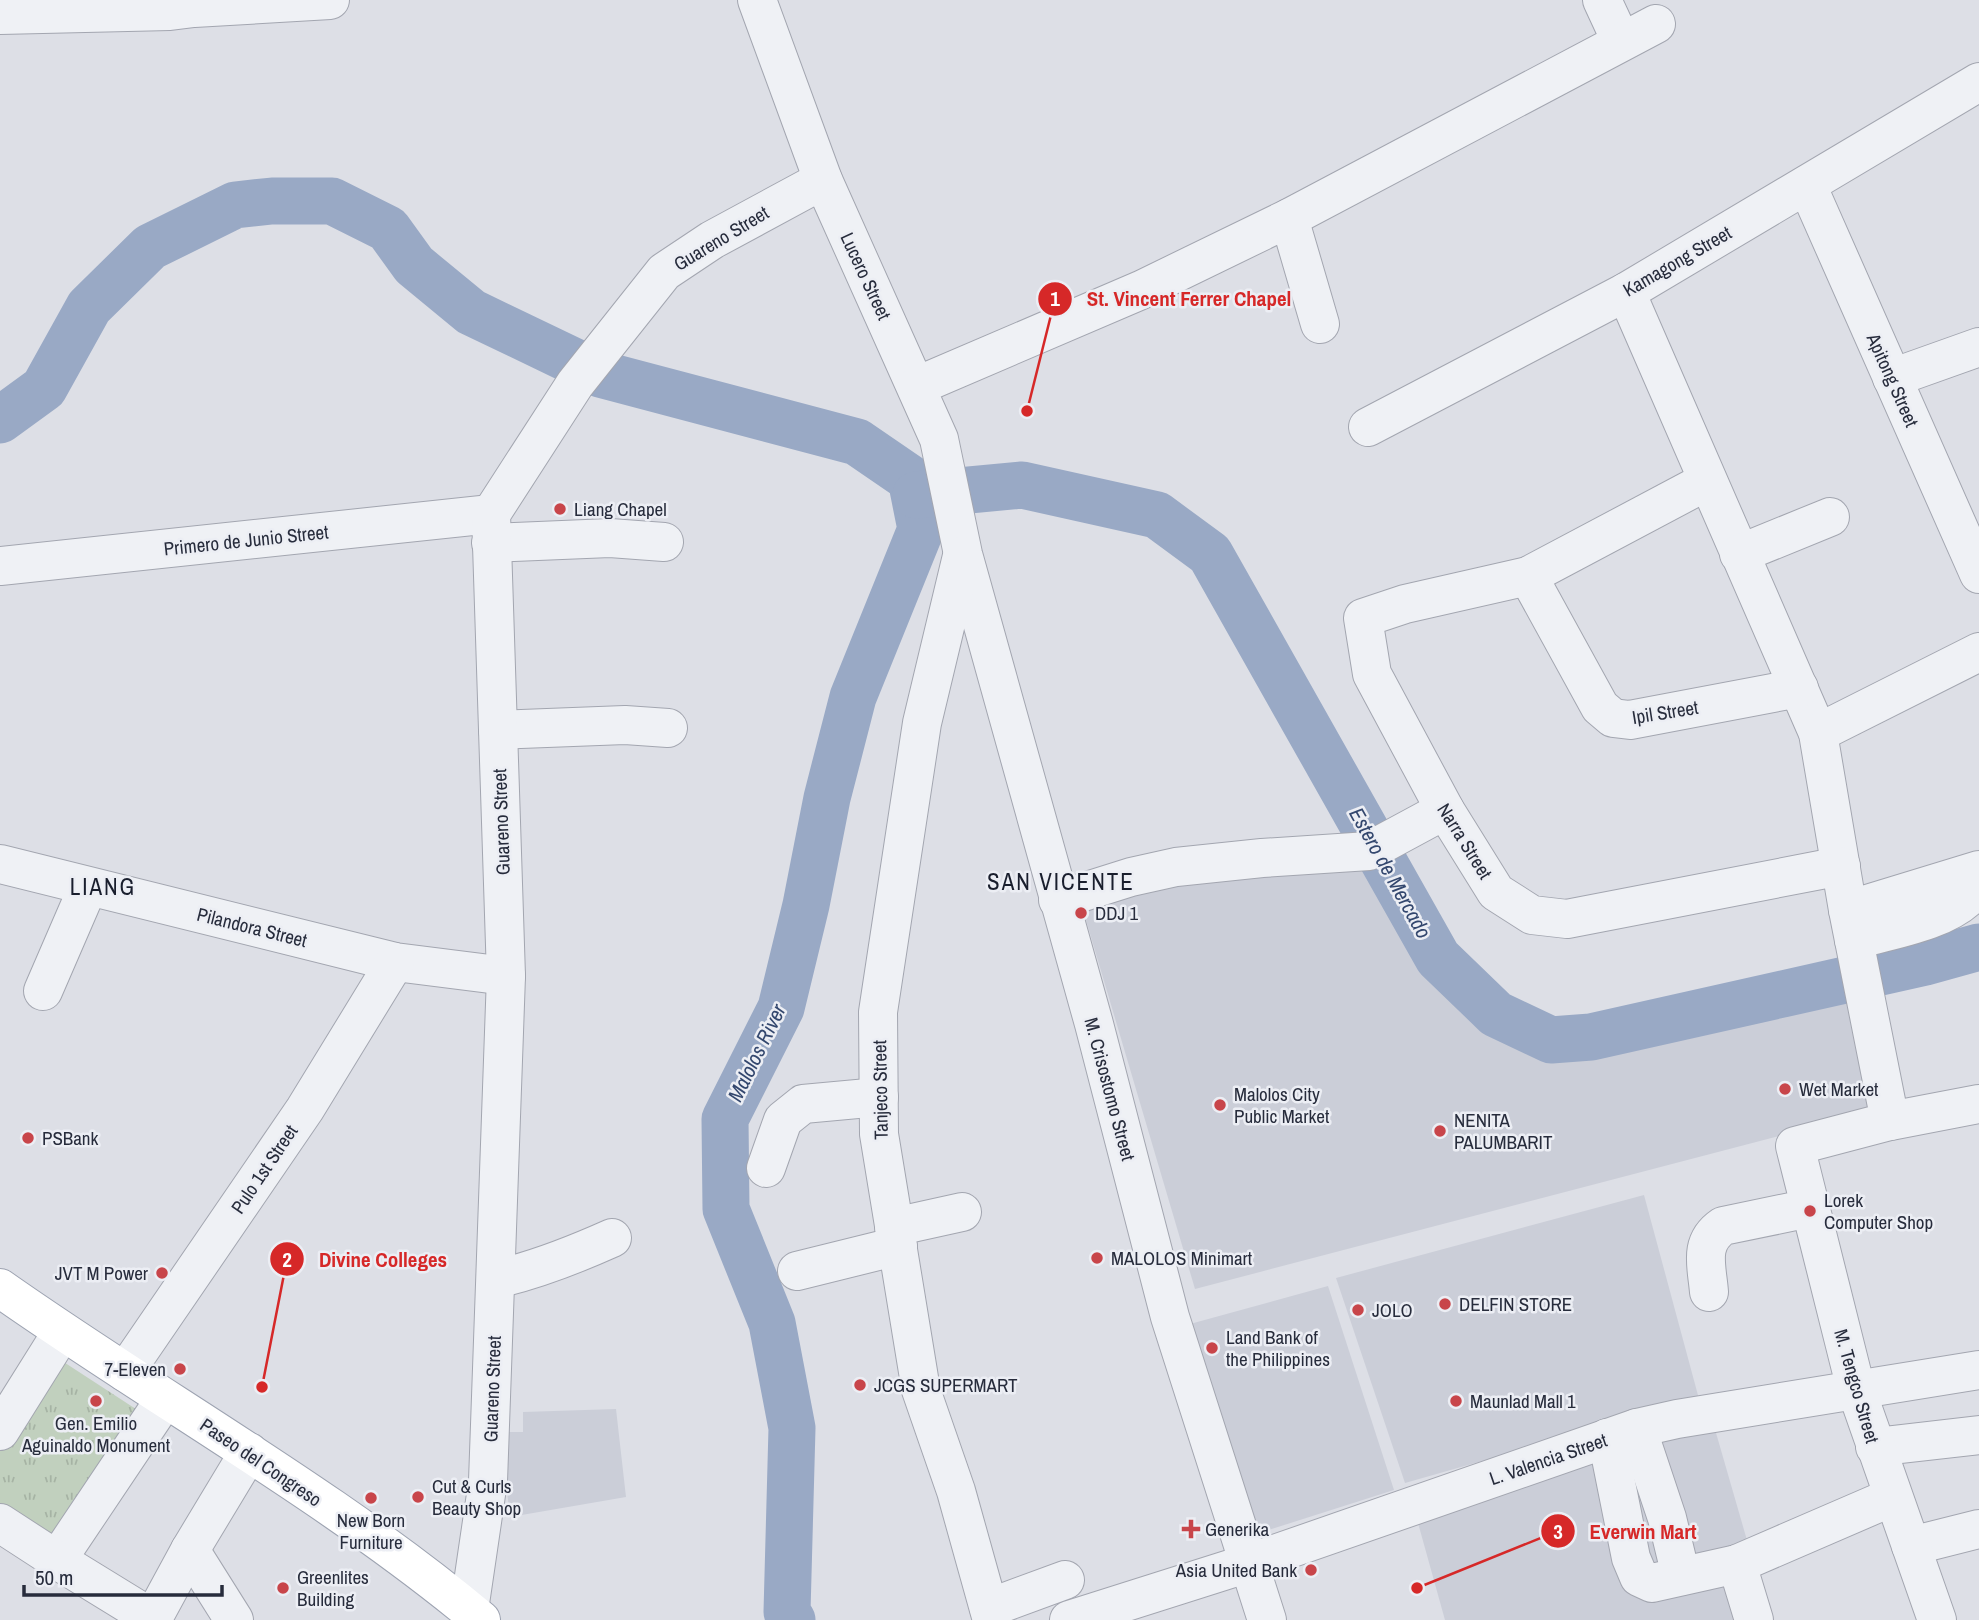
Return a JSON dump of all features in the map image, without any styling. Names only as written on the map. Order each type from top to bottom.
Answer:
[{"type":"main road","name":"Paseo del Congreso","points":[[0,1288],[62,1332],[249,1452],[387,1548],[475,1615]]},
{"type":"street","points":[[0,15],[170,11],[330,0]]},
{"type":"street","name":"Lucero Street","points":[[757,0],[823,180],[939,439],[960,538]]},
{"type":"street","points":[[1602,0],[1621,41]]},
{"type":"street","points":[[917,386],[1142,290],[1289,218],[1656,24]]},
{"type":"street","name":"Kamagong Street","points":[[1368,428],[1626,292],[1979,82]]},
{"type":"street","name":"Guareno Street","points":[[475,1615],[488,1481],[506,976],[491,529],[575,384],[664,272],[712,240],[823,180]]},
{"type":"street","name":"Apitong Street","points":[[1807,185],[1892,378],[1967,513],[1979,574]]},
{"type":"street","points":[[1289,218],[1320,324]]},
{"type":"street","points":[[1626,292],[1818,733],[1890,1121],[1979,1104]]},
{"type":"street","points":[[1892,378],[1979,347]]},
{"type":"street","points":[[1528,576],[1707,481]]},
{"type":"street","points":[[1739,554],[1830,517]]},
{"type":"street","name":"Primero de Junio Street","points":[[0,566],[491,529],[664,542]]},
{"type":"street","name":"M. Crisostomo Street","points":[[960,538],[1094,1024],[1170,1317],[1267,1620]]},
{"type":"street","name":"Tanjeco Street","points":[[960,538],[920,737],[878,1012],[879,1134],[921,1390],[956,1491],[990,1614]]},
{"type":"street","name":"Narra Street","points":[[1528,576],[1405,604],[1363,618],[1372,674],[1445,810],[1496,892],[1532,915],[1567,919],[1841,866]]},
{"type":"street","name":"Ipil Street","points":[[1528,576],[1600,707],[1613,719],[1630,720],[1799,688]]},
{"type":"street","points":[[1818,733],[1979,652]]},
{"type":"street","points":[[498,730],[625,725],[668,728]]},
{"type":"street","points":[[1058,900],[1131,877],[1176,867],[1369,851],[1445,810]]},
{"type":"street","name":"Pilandora Street","points":[[0,864],[395,962],[506,976]]},
{"type":"street","points":[[1854,937],[1979,870]]},
{"type":"street","points":[[1854,937],[1930,919],[1956,906],[1972,893],[1979,878]]},
{"type":"street","points":[[43,991],[88,887]]},
{"type":"street","name":"Pulo 1st Street","points":[[125,1372],[305,1109],[395,962]]},
{"type":"street","points":[[766,1168],[783,1120],[803,1104],[879,1097]]},
{"type":"street","name":"M. Tengco Street","points":[[1890,1121],[1795,1146],[1856,1389],[1937,1620]]},
{"type":"street","points":[[1709,1292],[1706,1249],[1711,1234],[1723,1226],[1811,1208]]},
{"type":"street","points":[[797,1271],[962,1212]]},
{"type":"street","points":[[496,1279],[555,1263],[612,1238]]},
{"type":"street","points":[[0,1431],[62,1332]]},
{"type":"street","name":"L. Valencia Street","points":[[1069,1620],[1250,1563],[1622,1433],[1677,1419],[1979,1370]]},
{"type":"street","points":[[57,1560],[165,1399]]},
{"type":"street","points":[[1622,1433],[1631,1558],[1639,1577],[1651,1583],[1737,1564],[1892,1497]]},
{"type":"street","points":[[1875,1447],[1979,1435]]},
{"type":"street","points":[[0,1524],[153,1620],[190,1550],[249,1452]]},
{"type":"street","points":[[1911,1546],[1979,1529]]},
{"type":"street","points":[[190,1550],[234,1620]]},
{"type":"street","points":[[1737,1564],[1754,1620]]},
{"type":"street","points":[[990,1614],[1065,1580]]},
{"type":"shaded area","points":[[1358,842],[1443,988],[1519,1042],[1564,1052],[1864,964],[1890,1107],[1195,1289],[1078,893]]},
{"type":"shaded area","points":[[1644,1195],[1699,1399],[1405,1483],[1336,1278]]},
{"type":"shaded area","points":[[1328,1286],[1394,1490],[1256,1534],[1190,1324]]},
{"type":"shaded area","points":[[616,1409],[626,1497],[510,1517],[504,1432],[523,1432],[523,1412]]},
{"type":"shaded area","points":[[1712,1419],[1770,1620],[1445,1620],[1413,1505]]},
{"type":"green space","points":[[56,1357],[142,1413],[56,1549],[0,1513],[0,1444]]},
{"type":"waterway","name":"Malolos River","points":[[0,420],[44,388],[89,307],[150,247],[235,205],[272,201],[332,201],[388,229],[414,265],[471,312],[600,374],[857,442],[911,479],[921,529],[853,697],[827,798],[806,905],[781,1008],[725,1119],[726,1209],[772,1323],[792,1428],[787,1612],[792,1620]]},
{"type":"waterway","name":"Estero de Mercado","points":[[916,495],[1022,485],[1157,515],[1210,554],[1438,958],[1496,1014],[1551,1040],[1591,1037],[1925,962],[1979,947]]},
{"type":"place","name":"St. Vincent Ferrer Chapel","points":[[1027,411]]},
{"type":"place","name":"Liang Chapel","points":[[560,509]]},
{"type":"place","name":"DDJ 1","points":[[1081,913]]},
{"type":"place","name":"Wet Market","points":[[1785,1089]]},
{"type":"place","name":"Malolos City Public Market","points":[[1220,1105]]},
{"type":"place","name":"NENITA PALUMBARIT","points":[[1440,1131]]},
{"type":"place","name":"PSBank","points":[[28,1138]]},
{"type":"place","name":"Lorek Computer Shop","points":[[1810,1211]]},
{"type":"place","name":"MALOLOS Minimart","points":[[1097,1258]]},
{"type":"place","name":"JVT M Power","points":[[162,1273]]},
{"type":"place","name":"DELFIN STORE","points":[[1445,1304]]},
{"type":"place","name":"JOLO","points":[[1358,1310]]},
{"type":"place","name":"Land Bank of the Philippines","points":[[1212,1348]]},
{"type":"place","name":"7-Eleven","points":[[180,1369]]},
{"type":"place","name":"JCGS SUPERMART","points":[[860,1385]]},
{"type":"place","name":"Divine Colleges","points":[[262,1387]]},
{"type":"place","name":"Gen. Emilio Aguinaldo Monument","points":[[96,1401]]},
{"type":"place","name":"Maunlad Mall 1","points":[[1456,1401]]},
{"type":"place","name":"Cut & Curls Beauty Shop","points":[[418,1497]]},
{"type":"place","name":"New Born Furniture","points":[[371,1498]]},
{"type":"place","name":"Generika","points":[[1191,1529]]},
{"type":"place","name":"Asia United Bank","points":[[1311,1570]]},
{"type":"place","name":"Greenlites Building","points":[[283,1588]]},
{"type":"place","name":"Everwin Mart","points":[[1417,1588]]},
{"type":"district","name":"SAN VICENTE","points":[[1061,882]]},
{"type":"district","name":"LIANG","points":[[103,887]]}]
